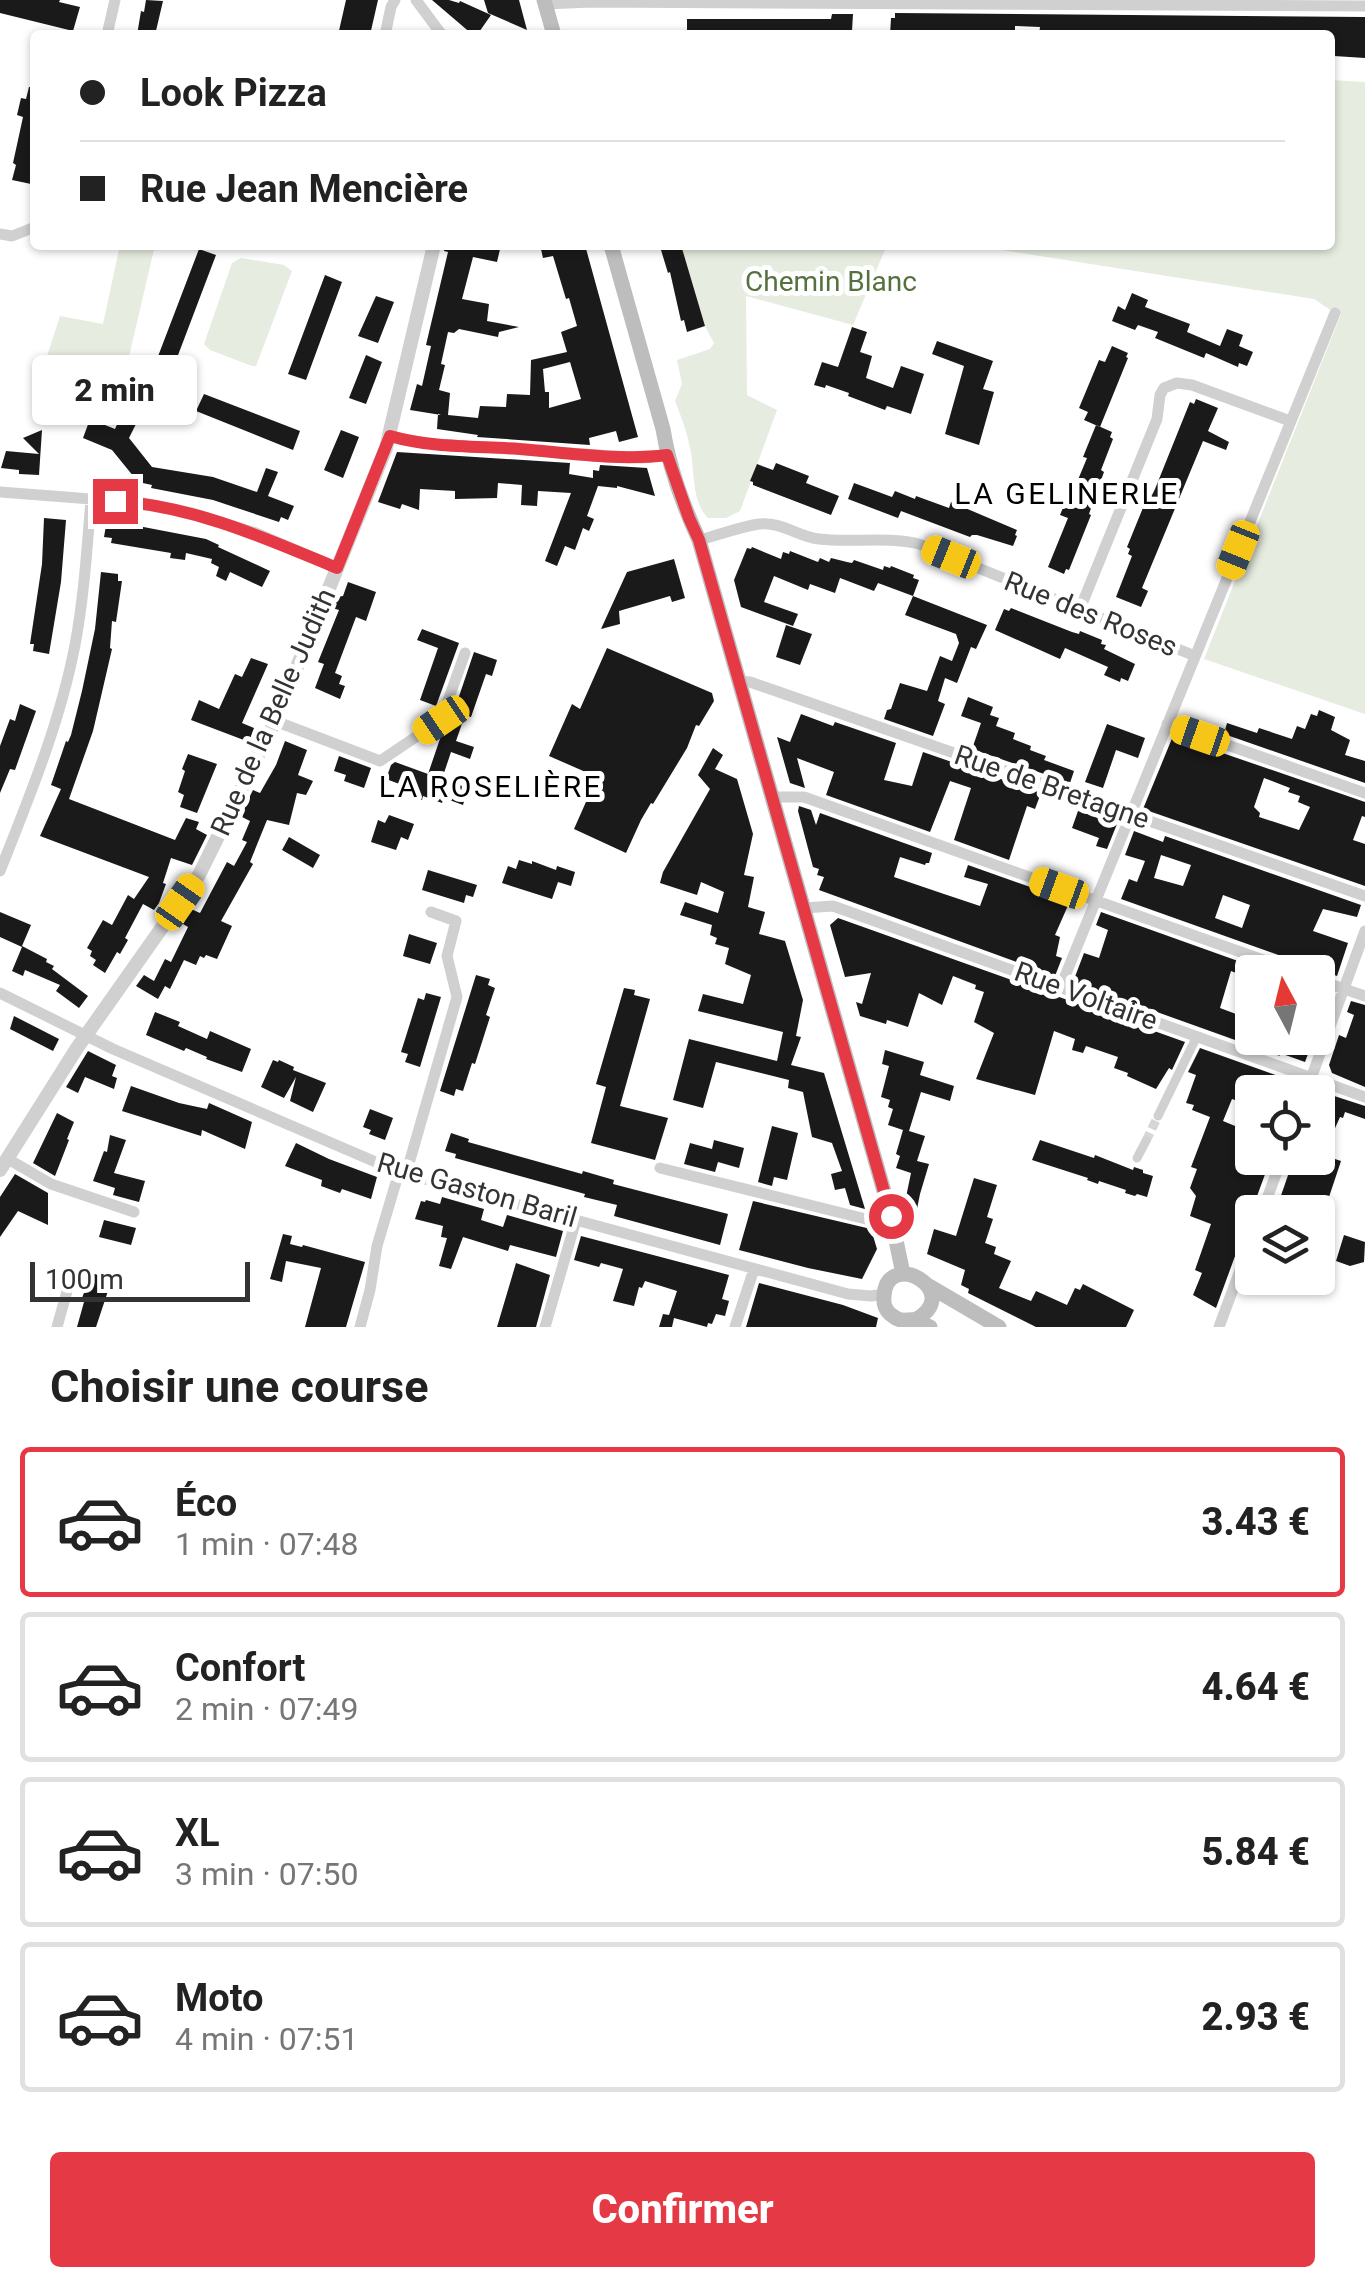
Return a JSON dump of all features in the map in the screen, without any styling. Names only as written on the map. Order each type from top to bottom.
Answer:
[{"type":"main road","points":[[545,2],[553,30]]},
{"type":"main road","points":[[612,250],[667,455],[699,540],[804,908],[891,1216],[903,1274]]},
{"type":"main road","points":[[929,1286],[932,1297],[922,1324],[891,1322],[884,1294],[889,1282],[903,1274],[917,1275],[999,1327]]},
{"type":"street","points":[[109,30],[116,0]]},
{"type":"street","points":[[386,30],[395,0]]},
{"type":"street","points":[[416,0],[438,30]]},
{"type":"street","points":[[545,2],[1365,6]]},
{"type":"street","points":[[0,234],[12,236],[30,229]]},
{"type":"street","name":"Rue de la Belle Judith","points":[[4,1165],[86,1036],[199,875],[275,721],[390,436],[433,250]]},
{"type":"street","points":[[1061,986],[1334,313]]},
{"type":"street","points":[[1080,609],[1157,419],[1164,388],[1177,383],[1192,385],[1290,421]]},
{"type":"street","points":[[390,436],[443,444],[642,458],[667,455]]},
{"type":"street","points":[[0,492],[143,503],[192,513],[256,533],[337,568]]},
{"type":"street","points":[[0,871],[40,768],[75,646],[91,500]]},
{"type":"street","name":"Rue des Roses","points":[[699,540],[761,524],[778,524],[820,540],[898,539],[919,544],[1195,656]]},
{"type":"street","points":[[275,721],[380,761],[441,720],[465,653]]},
{"type":"street","name":"Rue de Bretagne","points":[[739,681],[1365,896]]},
{"type":"street","points":[[1167,724],[1365,793]]},
{"type":"street","points":[[772,797],[804,797],[1249,955]]},
{"type":"street","name":"Rue Voltaire","points":[[804,908],[833,906],[1304,1075]]},
{"type":"street","points":[[360,1327],[377,1246],[457,998],[448,956],[456,921],[431,912]]},
{"type":"street","points":[[1313,1075],[1365,931]]},
{"type":"street","points":[[1335,986],[1365,996]]},
{"type":"street","points":[[0,1009],[6,996]]},
{"type":"street","name":"Rue Gaston Baril","points":[[6,996],[86,1036],[402,1173],[848,1294],[884,1294]]},
{"type":"street","points":[[1158,1116],[1197,1036]]},
{"type":"street","name":"Rue Voltaire","points":[[1335,1086],[1365,1096]]},
{"type":"street","points":[[1137,1158],[1146,1141]]},
{"type":"street","points":[[4,1165],[134,1212]]},
{"type":"street","points":[[660,1168],[870,1220],[891,1216]]},
{"type":"street","points":[[545,1327],[576,1220]]},
{"type":"street","points":[[735,1327],[754,1269]]},
{"type":"street","points":[[57,1327],[71,1277]]},
{"type":"street","points":[[1220,1327],[1235,1285]]},
{"type":"green space","points":[[1335,80],[1365,82],[1365,714],[1204,659],[1341,314],[1314,299],[1002,250],[1335,250]]},
{"type":"green space","points":[[119,250],[154,250],[117,408],[39,381],[60,316],[103,324]]},
{"type":"green space","name":"Chemin Blanc","points":[[682,250],[885,250],[853,325],[746,296],[747,395],[777,410],[740,511],[726,518],[708,518],[699,503],[689,442],[675,401],[682,384],[677,360],[710,349],[714,343],[705,326]]},
{"type":"green space","points":[[241,258],[284,265],[292,271],[256,366],[210,350],[204,344],[232,263]]},
{"type":"building","points":[[0,0],[60,0],[80,7],[73,30],[0,13]]},
{"type":"building","points":[[146,0],[163,1],[156,30],[138,30],[141,11],[144,12]]},
{"type":"building","points":[[346,0],[378,0],[371,30],[339,30]]},
{"type":"building","points":[[432,0],[460,1],[491,15],[480,30],[467,30]]},
{"type":"building","points":[[484,0],[519,0],[527,30],[488,13]]},
{"type":"building","points":[[895,13],[1365,17],[1365,58],[1335,56],[1335,30],[1040,30],[1040,27],[1015,26],[1015,30],[890,30],[891,18],[895,18]]},
{"type":"building","points":[[832,14],[853,14],[852,30],[687,30],[687,19],[831,19]]},
{"type":"building","points":[[30,87],[30,184],[12,180],[23,117],[17,115],[21,98],[26,99]]},
{"type":"building","points":[[199,250],[216,255],[161,400],[144,393]]},
{"type":"building","points":[[444,250],[500,250],[497,262],[473,257],[462,299],[489,304],[487,321],[519,327],[499,332],[498,337],[459,329],[448,332],[439,390],[450,393],[448,415],[478,418],[480,406],[506,407],[507,394],[530,395],[531,360],[567,352],[561,332],[577,326],[553,256],[543,258],[541,250],[586,250],[638,437],[619,442],[616,431],[589,438],[590,445],[437,429],[438,415],[410,410],[417,384],[422,386],[431,346],[426,345],[448,252]],"holes":[[[570,362],[581,399],[549,408],[543,369]]]},
{"type":"building","points":[[661,250],[682,250],[705,326],[687,332]]},
{"type":"building","points":[[325,275],[342,282],[306,380],[288,374]]},
{"type":"building","points":[[1132,293],[1148,300],[1145,307],[1190,324],[1187,332],[1220,346],[1227,329],[1243,335],[1239,346],[1253,352],[1247,366],[1239,363],[1238,367],[1206,353],[1204,358],[1155,338],[1158,332],[1138,325],[1135,330],[1112,321],[1118,306],[1125,310]]},
{"type":"building","points":[[376,296],[394,302],[378,343],[358,336]]},
{"type":"building","points":[[852,327],[867,332],[860,352],[872,356],[866,378],[893,388],[901,366],[924,374],[911,414],[887,406],[885,410],[848,396],[849,393],[814,385],[822,362],[838,367]]},
{"type":"building","points":[[937,341],[993,361],[983,389],[994,392],[979,445],[945,434],[964,366],[932,354]]},
{"type":"building","points":[[1112,346],[1128,353],[1128,358],[1100,427],[1084,420],[1088,412],[1079,408],[1099,360],[1105,362]]},
{"type":"building","points":[[366,355],[382,362],[366,404],[349,398]]},
{"type":"building","points":[[204,394],[300,431],[293,450],[196,411]]},
{"type":"building","points":[[1196,399],[1218,408],[1208,431],[1229,442],[1226,450],[1203,441],[1142,588],[1148,591],[1141,607],[1116,597],[1132,556],[1127,547],[1190,402],[1194,404]]},
{"type":"building","points":[[122,413],[138,420],[129,438],[152,467],[213,477],[257,492],[266,468],[278,472],[268,496],[294,506],[288,520],[281,517],[279,522],[213,500],[138,482],[112,450],[83,438],[90,419],[115,429]]},
{"type":"building","points":[[1096,425],[1112,432],[1113,439],[1091,515],[1064,574],[1048,567],[1068,518],[1060,515],[1087,458],[1083,457]]},
{"type":"building","points":[[42,430],[39,475],[1,468],[6,451],[39,454],[23,438]]},
{"type":"building","points":[[341,430],[359,437],[343,478],[324,470]]},
{"type":"building","points":[[397,452],[570,463],[569,474],[593,478],[593,470],[599,471],[600,465],[647,468],[655,496],[617,486],[598,486],[587,516],[594,519],[589,531],[583,528],[575,550],[565,546],[557,566],[545,561],[571,493],[538,491],[537,506],[521,505],[522,485],[498,483],[497,498],[455,499],[455,491],[420,489],[419,510],[402,504],[400,509],[378,502]]},
{"type":"building","points":[[776,463],[809,476],[806,483],[839,496],[831,515],[753,485],[750,481],[757,464],[773,470]]},
{"type":"building","points":[[854,483],[892,497],[895,491],[949,508],[951,502],[1017,530],[1017,536],[1013,546],[977,535],[970,537],[901,511],[898,518],[848,499]]},
{"type":"building","points":[[44,518],[66,520],[49,654],[33,651],[34,644],[30,644],[42,564]]},
{"type":"building","points":[[107,520],[206,539],[270,571],[262,587],[230,572],[226,581],[216,576],[219,567],[211,563],[212,559],[186,553],[185,560],[170,558],[171,553],[111,543],[112,538],[104,537]]},
{"type":"building","points":[[747,548],[781,559],[783,552],[790,551],[818,562],[820,558],[829,562],[831,558],[852,563],[854,560],[883,570],[884,566],[891,566],[919,580],[913,596],[878,583],[874,591],[840,578],[835,593],[810,584],[808,590],[774,576],[764,602],[798,614],[793,626],[741,607],[734,580]]},
{"type":"building","points":[[674,559],[685,598],[672,602],[670,596],[619,611],[620,624],[601,629],[627,572]]},
{"type":"building","points":[[101,572],[118,574],[118,581],[122,581],[116,622],[112,621],[112,649],[93,731],[69,799],[175,840],[186,818],[199,822],[196,829],[207,835],[192,865],[171,858],[159,903],[154,910],[143,904],[125,938],[128,940],[105,973],[93,965],[96,960],[87,948],[103,920],[112,925],[128,895],[134,899],[149,877],[40,836],[61,789],[51,785],[71,735],[82,691],[95,629]]},
{"type":"building","points":[[348,582],[376,592],[366,621],[356,617],[335,673],[342,676],[339,684],[345,686],[340,699],[315,688],[324,664],[318,662],[339,610],[332,608],[337,597],[343,596]]},
{"type":"building","points":[[913,596],[987,625],[976,649],[971,647],[957,683],[945,678],[938,701],[945,704],[933,736],[884,719],[900,683],[927,691],[940,656],[952,661],[959,643],[956,634],[905,615]]},
{"type":"building","points":[[1011,608],[1102,640],[1104,649],[1135,664],[1128,681],[1104,675],[1108,667],[1065,648],[1060,659],[995,630],[1004,609]]},
{"type":"building","points":[[786,625],[812,634],[800,665],[776,657]]},
{"type":"building","points":[[422,629],[459,643],[436,706],[420,700],[438,648],[417,640]]},
{"type":"building","points":[[607,648],[712,693],[714,701],[641,820],[626,853],[574,829],[597,777],[549,756],[572,704],[580,709]]},
{"type":"building","points":[[474,652],[497,660],[492,676],[486,674],[471,717],[465,715],[456,741],[474,747],[470,759],[451,752],[442,779],[468,788],[463,805],[444,798],[442,803],[406,795],[402,785],[386,779],[391,765],[395,762],[428,774]]},
{"type":"building","points":[[251,658],[268,664],[242,723],[254,728],[249,742],[191,720],[199,700],[219,709],[235,674],[242,677]]},
{"type":"building","points":[[968,697],[993,707],[990,715],[999,718],[996,726],[1015,733],[1013,739],[1046,756],[1044,760],[1074,771],[1070,783],[972,749],[981,723],[961,716]]},
{"type":"building","points":[[20,704],[36,711],[15,770],[10,769],[0,793],[0,746]]},
{"type":"building","points":[[1319,710],[1335,717],[1331,730],[1350,740],[1345,755],[1365,761],[1365,783],[1224,734],[1227,723],[1292,739],[1297,726],[1305,729],[1311,714],[1317,716]]},
{"type":"building","points":[[801,714],[896,743],[884,780],[912,786],[923,752],[1041,793],[1035,809],[1027,806],[1009,860],[954,840],[971,788],[950,781],[930,832],[826,795],[834,772],[797,758],[805,788],[790,783],[777,737],[790,742]]},
{"type":"building","points":[[1107,724],[1145,738],[1138,758],[1116,750],[1103,788],[1085,782]]},
{"type":"building","points":[[1173,736],[1365,802],[1365,817],[1362,816],[1353,840],[1365,844],[1365,886],[1143,809]],"holes":[[[1264,778],[1290,788],[1288,792],[1300,796],[1298,802],[1310,807],[1299,830],[1259,817],[1254,807]]]},
{"type":"building","points":[[285,741],[307,750],[298,775],[313,781],[306,795],[297,793],[289,825],[267,820],[250,862],[253,864],[221,921],[232,926],[217,959],[200,956],[196,965],[184,960],[170,989],[165,986],[158,999],[136,986],[144,975],[154,981],[165,959],[171,962],[188,927],[183,924],[191,909],[200,913],[227,862],[234,866],[247,842],[242,840],[250,821],[240,816],[253,790],[260,793]]},
{"type":"building","points":[[713,748],[723,755],[715,769],[737,779],[753,834],[744,875],[754,877],[748,907],[765,912],[759,934],[785,941],[803,1000],[796,1036],[801,1037],[791,1065],[824,1073],[865,1209],[850,1205],[845,1188],[835,1190],[831,1174],[842,1171],[832,1143],[812,1137],[803,1092],[788,1088],[789,1080],[716,1062],[703,1108],[673,1100],[689,1039],[777,1061],[783,1032],[698,1011],[703,994],[743,1004],[751,975],[725,964],[729,948],[715,944],[717,938],[710,935],[712,925],[680,915],[685,902],[718,913],[724,892],[701,882],[697,895],[660,883],[710,789],[698,775]]},
{"type":"building","points":[[188,754],[217,764],[197,813],[180,807],[184,795],[178,792]]},
{"type":"building","points":[[339,756],[371,768],[364,788],[344,781],[346,775],[334,771]]},
{"type":"building","points":[[799,806],[811,810],[816,825],[820,813],[932,853],[925,865],[900,857],[894,877],[980,906],[988,884],[964,877],[968,865],[1070,901],[1055,935],[1060,937],[1056,956],[1062,958],[1055,976],[819,890],[824,877],[817,875],[819,869],[813,867]]},
{"type":"building","points":[[1078,811],[1117,824],[1107,849],[1096,846],[1099,838],[1072,828]]},
{"type":"building","points":[[389,815],[414,824],[408,840],[401,837],[396,850],[371,842],[378,820],[385,823]]},
{"type":"building","points":[[1134,831],[1163,842],[1165,836],[1361,905],[1357,917],[1323,909],[1313,931],[1348,943],[1337,976],[1335,955],[1278,955],[1121,899],[1129,879],[1137,882],[1145,861],[1125,855]],"holes":[[[1161,855],[1191,865],[1183,886],[1154,878]],[[1223,895],[1250,905],[1242,928],[1215,918]]]},
{"type":"building","points":[[289,837],[320,855],[313,868],[282,850]]},
{"type":"building","points":[[519,860],[575,872],[571,886],[558,882],[552,899],[502,883],[508,866],[516,869]]},
{"type":"building","points":[[428,870],[477,885],[473,897],[466,895],[464,903],[422,890]]},
{"type":"building","points":[[0,912],[31,925],[22,946],[47,959],[54,966],[52,969],[88,996],[79,1008],[56,991],[60,985],[25,970],[23,976],[12,971],[22,947],[0,937]]},
{"type":"building","points":[[1101,912],[1235,960],[1235,973],[1231,971],[1220,1008],[1235,1014],[1235,1040],[1073,982],[1084,953],[1099,958],[1108,930],[1096,925]]},
{"type":"building","points":[[838,918],[1185,1042],[1172,1070],[1169,1068],[1156,1089],[1114,1068],[1118,1057],[1086,1046],[1083,1053],[1072,1050],[1075,1039],[1054,1031],[1035,1095],[976,1079],[994,1033],[974,1022],[984,992],[953,976],[942,1005],[919,993],[908,1027],[860,1016],[856,1002],[862,1004],[871,973],[845,977],[830,925]]},
{"type":"building","points":[[409,934],[437,943],[430,964],[403,956]]},
{"type":"building","points":[[476,975],[490,979],[488,985],[495,988],[486,1015],[490,1017],[463,1091],[456,1089],[454,1096],[440,1091]]},
{"type":"building","points":[[624,988],[650,999],[620,1106],[668,1118],[655,1160],[591,1143],[606,1087],[596,1084]]},
{"type":"building","points":[[426,993],[441,997],[420,1067],[405,1062],[408,1054],[401,1052],[418,998],[424,1000]]},
{"type":"building","points":[[1351,1001],[1365,1005],[1365,1087],[1332,1073],[1329,1065],[1339,1035],[1346,1038],[1354,1015],[1347,1012]]},
{"type":"building","points":[[155,1012],[207,1039],[210,1031],[251,1049],[242,1072],[146,1035]]},
{"type":"building","points":[[14,1016],[59,1039],[53,1051],[10,1029]]},
{"type":"building","points":[[1200,1048],[1275,1075],[1235,1075],[1235,1100],[1232,1099],[1223,1121],[1235,1126],[1235,1175],[1265,1175],[1257,1195],[1235,1195],[1235,1256],[1216,1308],[1193,1295],[1202,1273],[1195,1270],[1211,1224],[1190,1216],[1196,1196],[1190,1188],[1197,1169],[1191,1167],[1210,1117],[1192,1110],[1194,1105],[1186,1103],[1196,1075],[1188,1072]]},
{"type":"building","points":[[885,1050],[924,1062],[920,1075],[954,1086],[950,1101],[921,1092],[909,1131],[925,1136],[917,1161],[929,1164],[914,1224],[906,1197],[911,1173],[896,1168],[903,1130],[888,1125],[893,1109],[888,1107],[890,1100],[881,1097],[889,1066],[882,1064]]},
{"type":"building","points":[[88,1051],[116,1065],[112,1076],[117,1078],[114,1089],[85,1077],[78,1093],[66,1087]]},
{"type":"building","points":[[1285,1055],[1308,1055],[1305,1062]]},
{"type":"building","points":[[273,1060],[326,1083],[313,1112],[290,1101],[296,1077],[284,1098],[261,1087]]},
{"type":"building","points":[[131,1086],[179,1103],[207,1109],[209,1103],[252,1122],[245,1149],[202,1130],[201,1136],[122,1111]]},
{"type":"building","points":[[1335,1096],[1365,1106],[1365,1119],[1345,1112],[1335,1128]]},
{"type":"building","points":[[370,1109],[393,1118],[385,1140],[363,1127]]},
{"type":"building","points":[[57,1113],[74,1122],[55,1176],[33,1163]]},
{"type":"building","points":[[772,1126],[798,1133],[787,1180],[774,1177],[772,1186],[758,1182]]},
{"type":"building","points":[[451,1133],[469,1139],[468,1142],[728,1214],[720,1245],[614,1216],[617,1205],[584,1197],[585,1194],[455,1158],[456,1154],[445,1151]]},
{"type":"building","points":[[110,1135],[126,1140],[114,1173],[145,1181],[139,1202],[113,1195],[115,1188],[93,1181],[104,1151],[107,1152]]},
{"type":"building","points":[[714,1140],[744,1148],[739,1168],[718,1162],[715,1172],[684,1164],[690,1143],[712,1149]]},
{"type":"building","points":[[1040,1140],[1143,1170],[1153,1176],[1147,1197],[1032,1160]]},
{"type":"building","points":[[296,1143],[377,1177],[371,1199],[321,1186],[322,1180],[285,1166]]},
{"type":"building","points":[[1335,1159],[1341,1161],[1330,1195],[1281,1195],[1288,1175],[1335,1175]]},
{"type":"building","points":[[15,1174],[48,1193],[48,1225],[18,1211],[0,1237],[0,1197]]},
{"type":"building","points":[[974,1178],[997,1185],[987,1217],[993,1219],[985,1243],[996,1247],[994,1254],[1011,1261],[999,1288],[1031,1301],[1036,1291],[1067,1305],[1075,1288],[1080,1290],[1083,1284],[1134,1310],[1126,1327],[1036,1327],[968,1293],[969,1289],[961,1285],[965,1270],[927,1254],[934,1229],[956,1236]]},
{"type":"building","points":[[442,1197],[484,1209],[481,1220],[503,1227],[507,1215],[563,1231],[556,1257],[510,1245],[508,1251],[463,1237],[451,1269],[439,1266],[447,1238],[441,1237],[443,1226],[415,1219],[421,1201],[440,1204]]},
{"type":"building","points":[[753,1201],[871,1229],[877,1249],[862,1279],[739,1250]]},
{"type":"building","points":[[104,1220],[136,1228],[131,1245],[99,1237]]},
{"type":"building","points":[[283,1234],[292,1236],[290,1244],[365,1262],[346,1327],[305,1327],[321,1268],[286,1261],[282,1282],[270,1279]]},
{"type":"building","points":[[1344,1235],[1365,1242],[1364,1262],[1350,1266],[1336,1261]]},
{"type":"building","points":[[581,1236],[729,1275],[722,1299],[729,1301],[725,1316],[716,1314],[707,1327],[674,1318],[672,1327],[659,1327],[663,1314],[669,1315],[677,1291],[645,1281],[639,1287],[634,1306],[613,1301],[623,1269],[574,1260]]},
{"type":"building","points":[[516,1263],[550,1275],[536,1327],[497,1327]]},
{"type":"building","points":[[91,1273],[109,1278],[110,1285],[96,1327],[77,1327],[84,1302],[81,1301]]},
{"type":"building","points":[[759,1283],[878,1318],[876,1327],[746,1327]]},
{"type":"tunnel","points":[[1146,1141],[1158,1116]]},
{"type":"district","name":"LA GELINERLE","points":[[1067,493]]},
{"type":"district","name":"LA ROSELIÈRE","points":[[491,786]]},
{"type":"route","points":[[115,501],[192,513],[256,533],[337,568],[390,436],[496,448],[642,458],[667,455],[699,540],[891,1216]]}]
